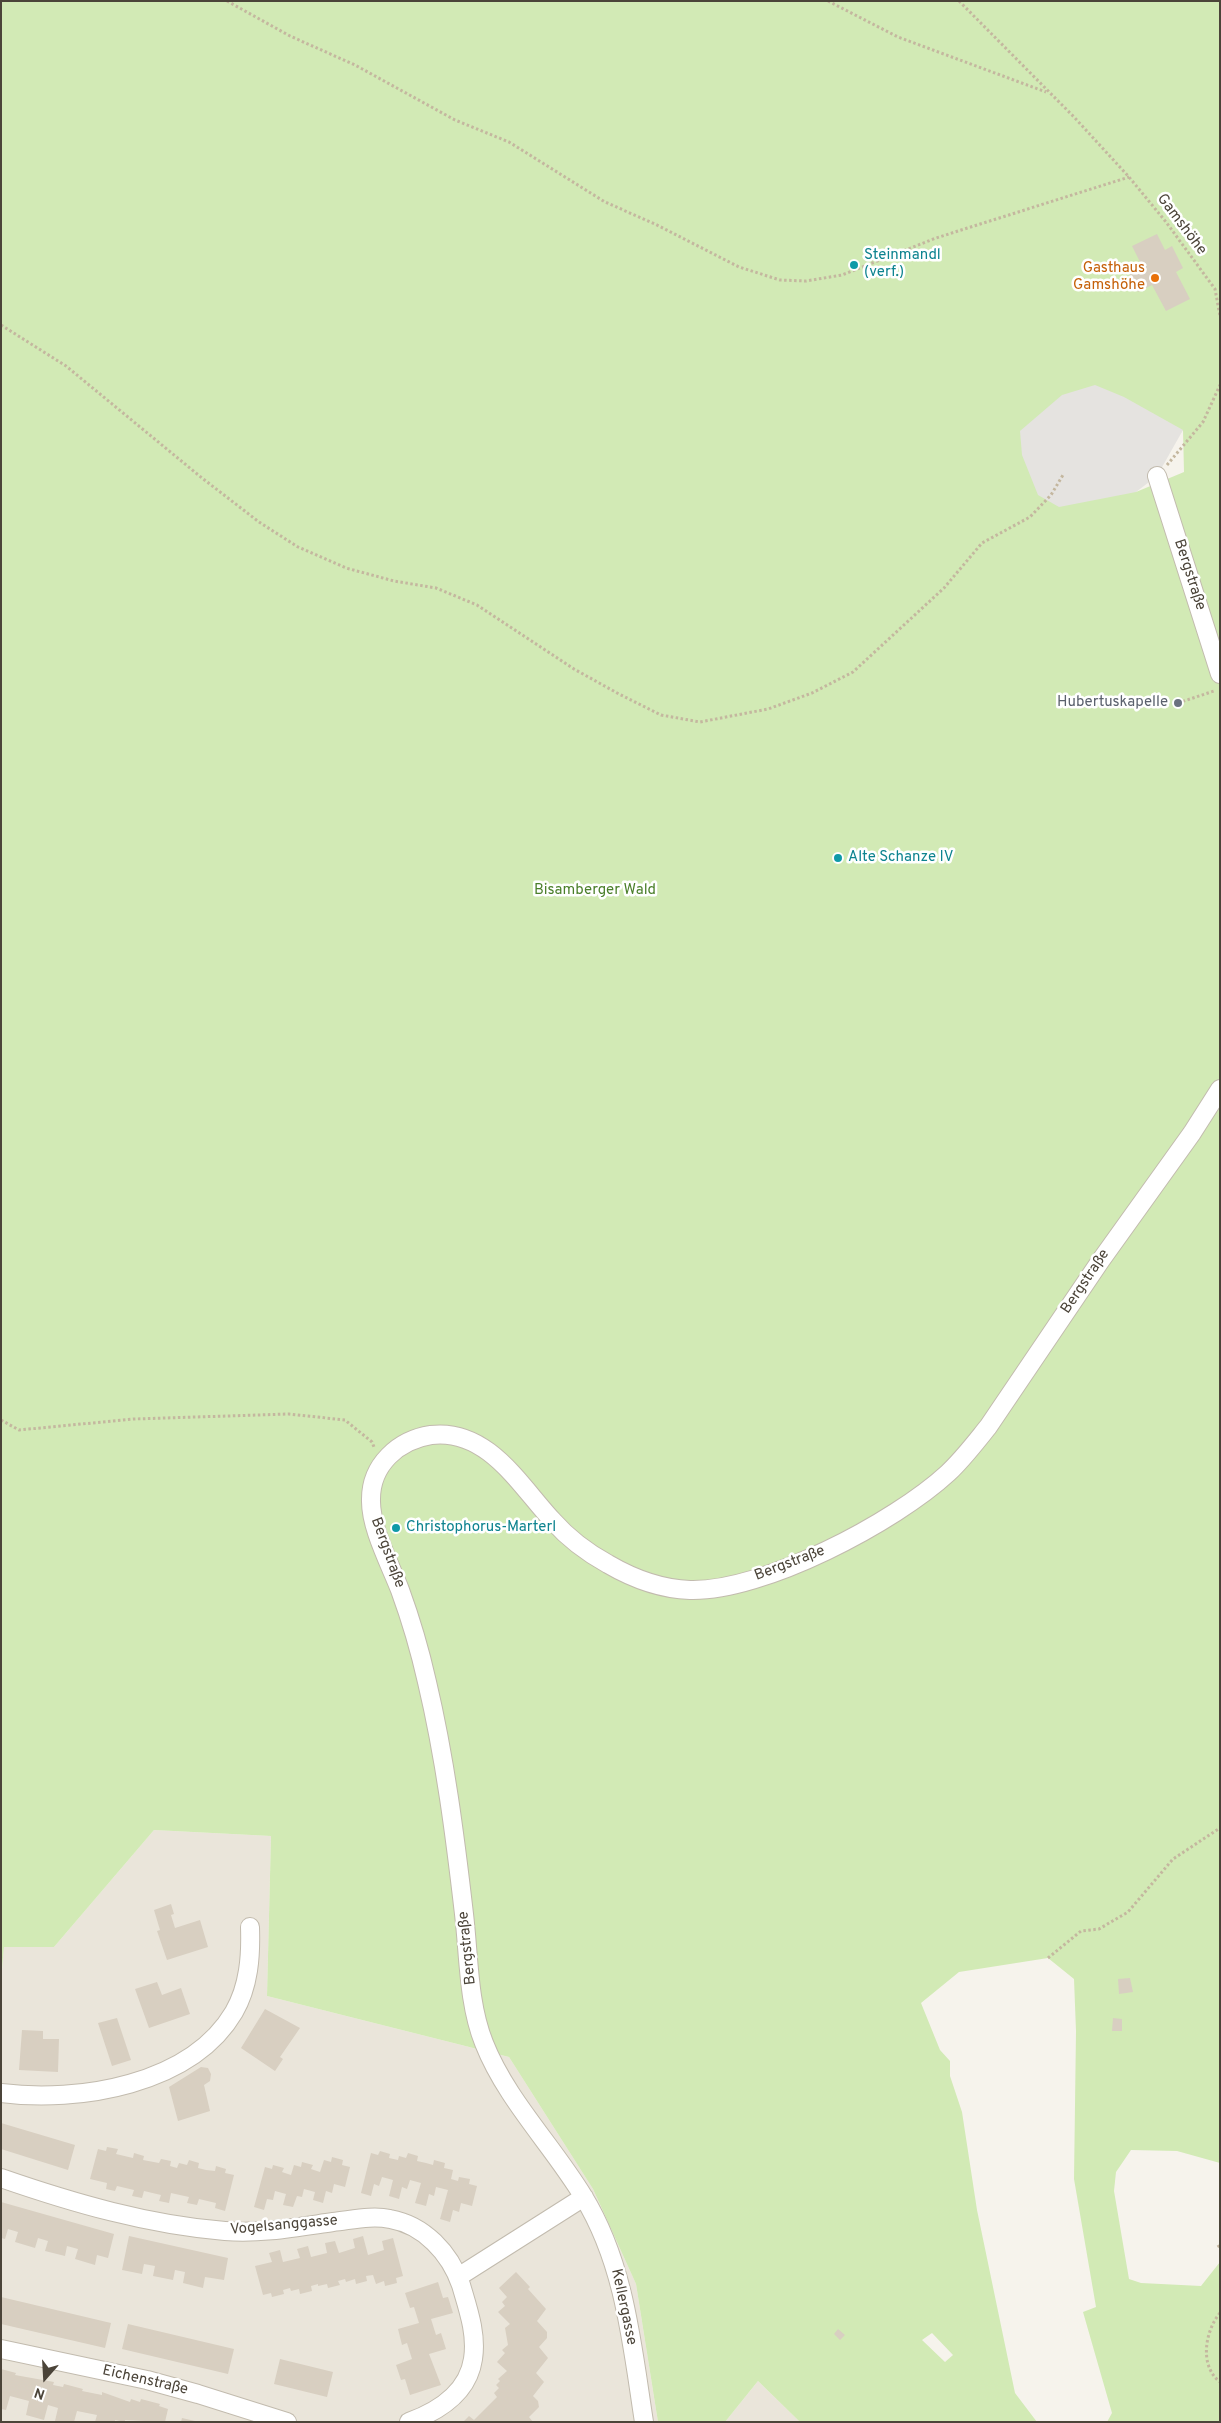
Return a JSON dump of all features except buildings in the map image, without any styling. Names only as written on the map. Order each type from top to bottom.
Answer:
[{"type":"street","name":"Bergstraße","points":[[1157,476],[1220,674]]},
{"type":"street","name":"Bergstraße","points":[[584,2197],[511,2092],[484,2042],[472,1990],[454,1825],[434,1711],[420,1651],[403,1596],[375,1523],[370,1503],[372,1484],[380,1466],[392,1452],[400,1447],[428,1436],[450,1434],[475,1443],[499,1460],[554,1522],[577,1543],[605,1563],[632,1577],[659,1585],[686,1590],[712,1590],[743,1582],[823,1552],[857,1536],[919,1496],[948,1473],[969,1451],[988,1427],[1101,1260],[1192,1133],[1220,1089]]},
{"type":"street","points":[[1,2093],[54,2096],[101,2090],[152,2076],[180,2063],[200,2049],[220,2031],[234,2011],[243,1991],[250,1960],[250,1927]]},
{"type":"street","name":"Vogelsanggasse","points":[[1,2178],[126,2215],[225,2231],[294,2228],[370,2218],[390,2219],[408,2225],[435,2243],[445,2254],[458,2277],[472,2326],[474,2344],[469,2373],[453,2398],[439,2408],[409,2422]]},
{"type":"street","points":[[458,2277],[584,2197]]},
{"type":"street","name":"Kellergasse","points":[[584,2197],[605,2241],[619,2279],[626,2308],[644,2422]]},
{"type":"street","name":"Eichenstraße","points":[[1,2349],[155,2382],[287,2422]]},
{"type":"path","points":[[228,1],[290,36],[355,65],[455,120],[509,142],[605,202],[655,224],[739,267],[780,280],[806,281],[842,275],[936,238],[1129,177]]},
{"type":"path","points":[[828,1],[898,37],[1049,93]]},
{"type":"path","name":"Gamshöhe","points":[[959,1],[1129,177],[1166,222],[1215,289],[1220,316]]},
{"type":"path","points":[[1215,289],[1220,288]]},
{"type":"path","points":[[1,325],[66,366],[202,478],[259,522],[298,547],[346,568],[394,581],[436,588],[477,605],[566,664],[619,694],[661,714],[700,722],[768,709],[812,693],[853,672],[944,588],[982,543],[1030,517],[1051,495],[1063,475]]},
{"type":"path","points":[[1157,476],[1203,422],[1220,385]]},
{"type":"path","points":[[1178,703],[1204,694]]},
{"type":"path","points":[[1,1420],[19,1430],[153,1418],[289,1414],[345,1420],[372,1442],[380,1466]]},
{"type":"path","points":[[1048,1958],[1081,1931],[1100,1929],[1128,1912],[1172,1859],[1220,1828]]},
{"type":"path","points":[[1220,2313],[1214,2320],[1208,2335],[1206,2352],[1210,2370],[1220,2382]]},
{"type":"shaded area","points":[[1095,385],[1124,397],[1183,430],[1157,476],[1136,492],[1059,507],[1038,495],[1022,455],[1020,431],[1062,395]]},
{"type":"shaded area","points":[[154,1830],[271,1836],[267,1996],[509,2057],[593,2189],[636,2284],[658,2422],[1,2422],[1,1979],[4,1947],[54,1947]]},
{"type":"shaded area","points":[[758,2381],[800,2422],[725,2422]]},
{"type":"green space","name":"Bisamberger Wald","points":[[1,1],[1220,1],[1220,2163],[1177,2151],[1131,2150],[1116,2172],[1114,2191],[1129,2279],[1141,2283],[1201,2286],[1220,2262],[1220,2422],[1107,2422],[1112,2413],[1083,2312],[1096,2307],[1074,2179],[1076,2031],[1074,1979],[1048,1958],[959,1972],[921,2003],[940,2050],[950,2061],[950,2076],[962,2112],[977,2210],[1015,2393],[1037,2422],[800,2422],[758,2381],[725,2422],[658,2422],[636,2284],[593,2189],[509,2057],[267,1996],[271,1836],[154,1830],[54,1947],[4,1947],[1,1979]],"holes":[[[1183,430],[1184,472],[1136,492]],[[932,2333],[953,2355],[945,2362],[922,2340]]]},
{"type":"place","name":"Steinmandl (verf.)","points":[[854,265]]},
{"type":"place","name":"Gasthaus Gamshöhe","points":[[1155,278]]},
{"type":"place","name":"Hubertuskapelle","points":[[1178,703]]},
{"type":"place","name":"Alte Schanze IV","points":[[838,858]]},
{"type":"place","name":"Christophorus-Marterl","points":[[396,1528]]}]
